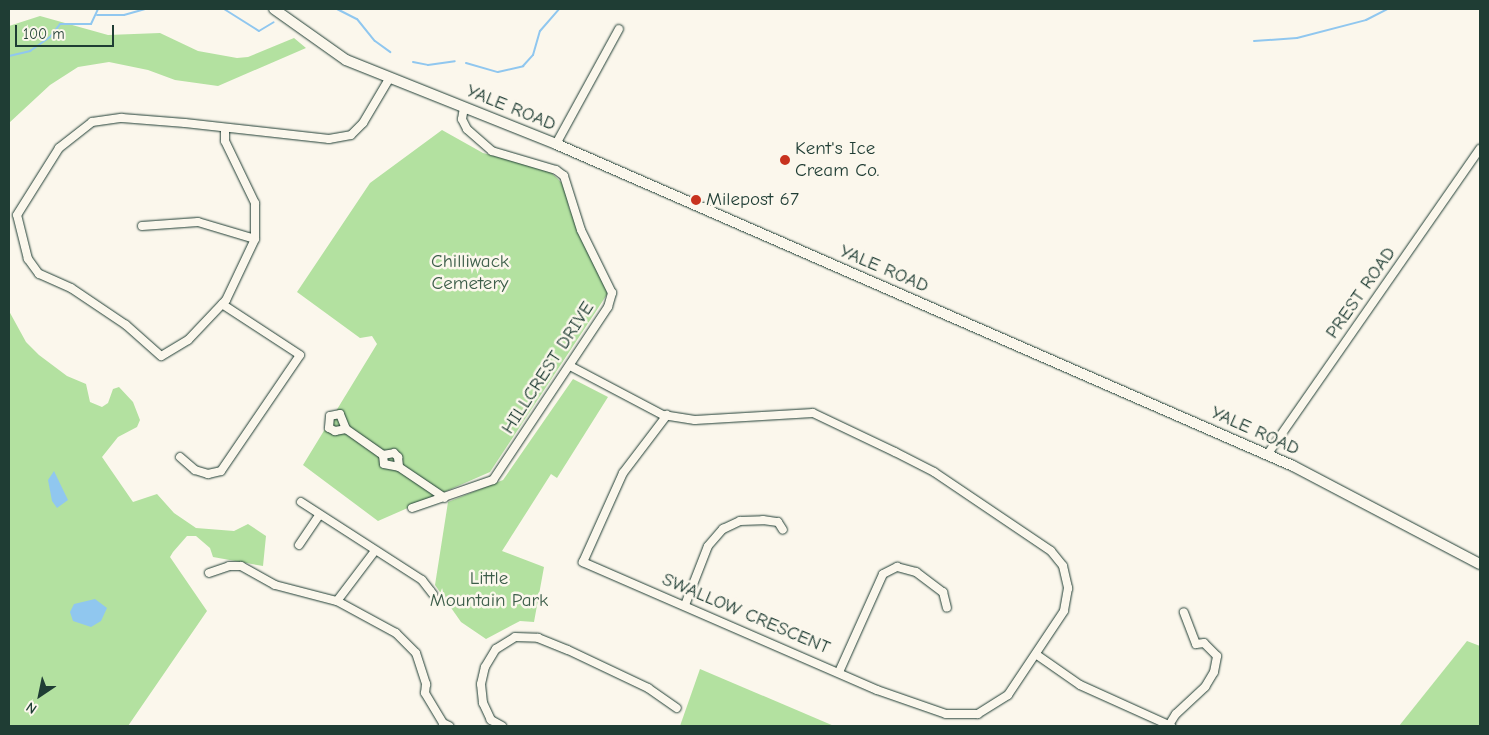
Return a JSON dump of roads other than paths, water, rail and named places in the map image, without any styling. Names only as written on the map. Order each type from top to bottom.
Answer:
[{"type":"main road","name":"YALE ROAD","points":[[274,9],[324,47],[389,79],[556,144],[1321,479],[1480,564]]},
{"type":"street","points":[[556,144],[619,29]]},
{"type":"street","points":[[225,128],[225,141],[255,203],[255,238],[222,304],[188,340],[161,356],[126,325],[71,288],[39,274],[28,259],[17,215],[59,148],[92,122],[122,118],[329,138],[351,135],[363,123],[389,79]]},
{"type":"street","name":"HILLCREST DRIVE","points":[[412,508],[492,480],[608,307],[612,293],[609,282],[581,230],[564,176],[556,170],[492,151],[466,129],[462,120],[464,108]]},
{"type":"street","name":"PREST ROAD","points":[[1267,455],[1480,149]]},
{"type":"street","points":[[142,226],[198,222],[255,238]]},
{"type":"street","points":[[180,457],[195,470],[208,474],[221,471],[300,355],[222,304]]},
{"type":"street","name":"SWALLOW CRESCENT","points":[[570,366],[667,415],[695,420],[813,413],[934,472],[1051,551],[1063,566],[1068,588],[1064,612],[1037,655],[1008,695],[978,714],[946,714],[877,690],[583,562],[624,473],[667,415]]},
{"type":"street","points":[[346,429],[383,455],[384,464],[399,467],[445,498]]},
{"type":"street","points":[[300,502],[374,552],[422,580],[433,594]]},
{"type":"street","points":[[299,545],[319,515]]},
{"type":"street","points":[[685,605],[708,546],[723,529],[740,521],[763,520],[778,522],[783,530]]},
{"type":"street","points":[[337,601],[374,552]]},
{"type":"street","points":[[209,573],[229,566],[241,566],[275,585],[337,601],[407,642],[418,661],[426,684],[425,693],[443,723],[449,726]]},
{"type":"street","points":[[839,672],[883,574],[897,567],[916,572],[943,592],[947,608]]},
{"type":"street","points":[[1037,655],[1080,684],[1170,726],[1176,714],[1205,687],[1214,672],[1217,656],[1204,643],[1196,644],[1184,612]]},
{"type":"street","points":[[502,726],[491,720],[483,703],[481,684],[485,667],[496,649],[515,637],[538,638],[568,650],[648,688],[677,708]]},
{"type":"water","points":[[54,471],[68,500],[57,508],[52,501],[48,480]]},
{"type":"water","points":[[95,599],[107,608],[101,621],[91,627],[73,621],[70,612],[74,604]]},
{"type":"waterway","points":[[9,56],[30,51],[50,37],[60,24],[91,24],[98,9]]},
{"type":"waterway","points":[[97,15],[124,15],[145,9]]},
{"type":"waterway","points":[[224,9],[259,31],[274,22]]},
{"type":"waterway","points":[[337,9],[357,19],[375,41],[390,52]]},
{"type":"waterway","points":[[466,63],[498,72],[523,66],[533,55],[540,31],[559,9]]},
{"type":"waterway","points":[[1254,41],[1297,38],[1366,20],[1388,9]]},
{"type":"waterway","points":[[413,62],[428,65],[455,61]]},
{"type":"place","name":"Kent's Ice Cream Co.","points":[[785,160]]},
{"type":"place","name":"Milepost 67","points":[[696,200]]},
{"type":"park label","name":"Chilliwack Cemetery","points":[[470,273]]},
{"type":"park label","name":"Little Mountain Park","points":[[489,590]]}]
